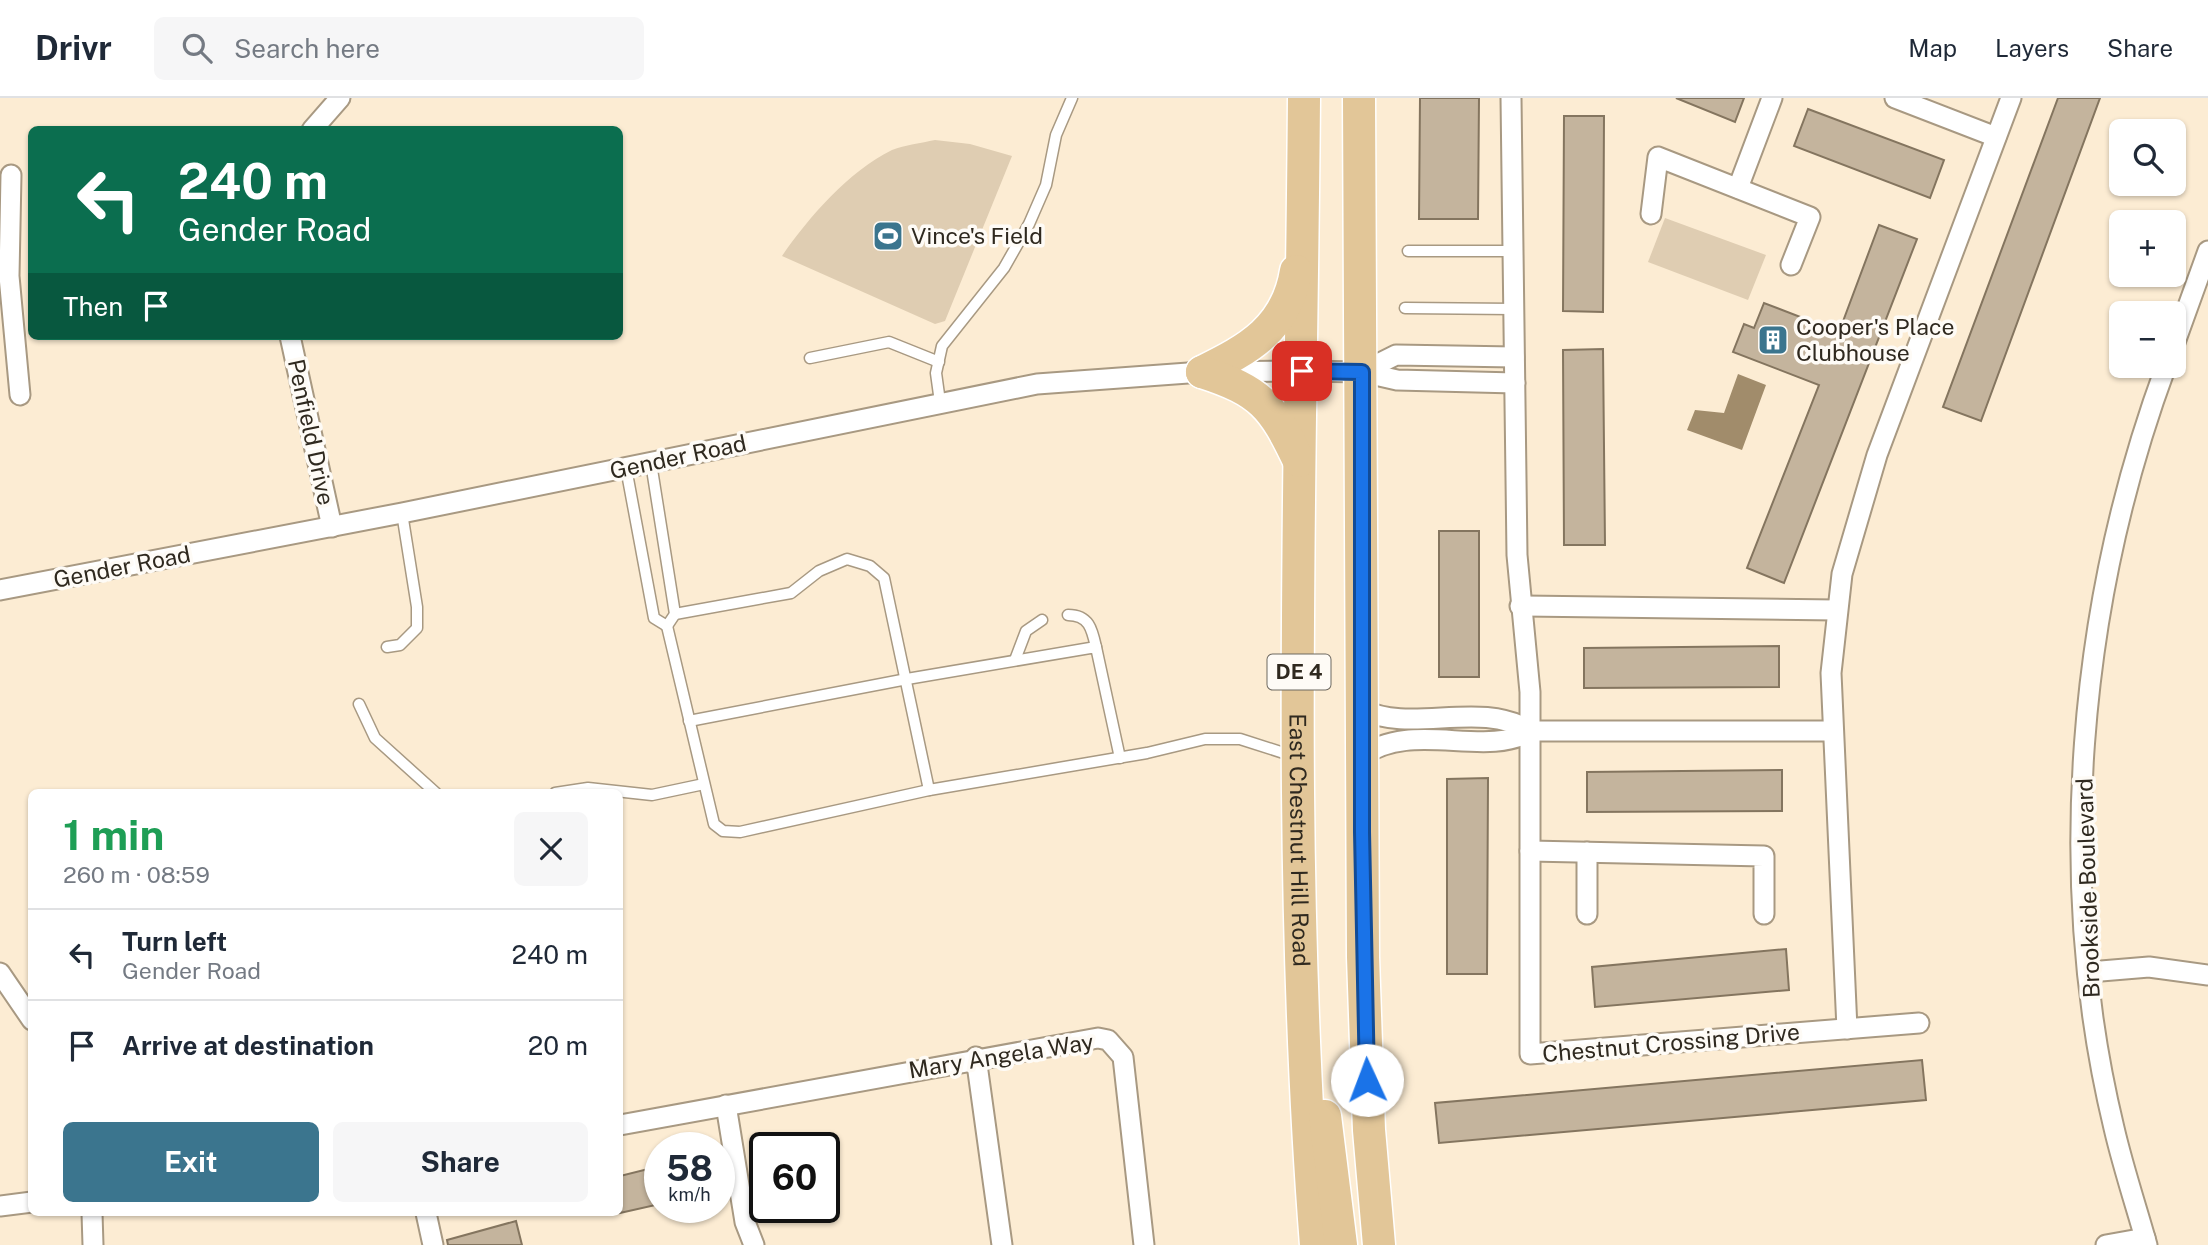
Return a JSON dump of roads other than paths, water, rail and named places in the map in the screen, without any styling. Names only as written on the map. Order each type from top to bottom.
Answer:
[{"type":"main road","name":"East Chestnut Hill Road","points":[[1304,98],[1300,758],[1306,1122],[1316,1245]]},
{"type":"main road","name":"DE 4","points":[[1359,98],[1364,1010],[1369,1130],[1379,1245]]},
{"type":"main road","points":[[1202,372],[1247,350],[1261,339],[1282,310],[1295,280],[1304,224]]},
{"type":"main road","points":[[1202,372],[1233,382],[1263,401],[1279,419],[1301,467]]},
{"type":"main road","points":[[1303,1001],[1318,1051],[1340,1245]]},
{"type":"street","points":[[316,126],[340,98]]},
{"type":"street","name":"Chestnut Crossing Drive","points":[[1511,98],[1520,606],[1528,657],[1531,731],[1530,1054],[1919,1023]]},
{"type":"street","points":[[1738,188],[1772,98]]},
{"type":"street","points":[[1895,98],[1996,137]]},
{"type":"street","points":[[1847,1029],[1831,731],[1831,673],[1836,610],[1852,536],[1870,476],[2011,98]]},
{"type":"street","points":[[1651,214],[1658,157],[1810,217],[1791,265]]},
{"type":"street","points":[[20,395],[9,276],[6,175],[28,176]]},
{"type":"street","points":[[2186,312],[2208,251]]},
{"type":"street","name":"Penfield Drive","points":[[291,340],[332,527]]},
{"type":"street","points":[[1362,372],[1396,355],[1514,357]]},
{"type":"street","name":"Gender Road","points":[[0,590],[402,513],[940,402],[1085,379],[1202,372],[1362,372]]},
{"type":"street","points":[[1362,372],[1396,380],[1515,383]]},
{"type":"street","name":"Brookside Boulevard","points":[[2146,1242],[2114,1128],[2089,972],[2082,806],[2089,692],[2122,515],[2144,431],[2162,378]]},
{"type":"street","points":[[1520,606],[1836,610]]},
{"type":"street","points":[[1361,709],[1371,714],[1409,718],[1499,716],[1531,731],[1831,731]]},
{"type":"street","points":[[1361,757],[1370,750],[1398,741],[1501,741],[1518,739],[1531,731]]},
{"type":"street","points":[[1530,850],[1764,856],[1764,914]]},
{"type":"street","points":[[1587,852],[1587,914]]},
{"type":"street","points":[[2089,972],[2148,967],[2208,975]]},
{"type":"street","points":[[0,973],[28,1014]]},
{"type":"street","name":"Mary Angela Way","points":[[623,1124],[976,1057],[1098,1038],[1116,1047],[1123,1057],[1138,1244]]},
{"type":"street","points":[[976,1057],[1002,1245]]},
{"type":"street","points":[[726,1105],[745,1222],[754,1245]]},
{"type":"street","points":[[0,1206],[28,1202]]},
{"type":"street","points":[[92,1216],[93,1245]]},
{"type":"street","points":[[427,1216],[433,1245]]},
{"type":"street","points":[[2106,1245],[2146,1242]]},
{"type":"lane","points":[[940,402],[936,373],[942,346],[1004,268],[1029,224],[1046,185],[1056,135],[1072,98]]},
{"type":"lane","points":[[1408,250],[1513,251]]},
{"type":"lane","points":[[1405,309],[1514,309]]},
{"type":"lane","points":[[810,358],[889,342],[939,362]]},
{"type":"lane","points":[[651,463],[675,614],[667,626]]},
{"type":"lane","points":[[626,468],[654,618],[667,626],[713,824],[723,831],[740,832],[929,790],[1120,758],[1205,739],[1240,739],[1300,758]]},
{"type":"lane","points":[[387,647],[400,645],[418,628],[402,513]]},
{"type":"lane","points":[[675,614],[792,593],[818,571],[847,559],[870,566],[884,578],[929,790]]},
{"type":"lane","points":[[1068,615],[1085,619],[1091,625],[1120,758]]},
{"type":"lane","points":[[1015,660],[1026,631],[1042,620]]},
{"type":"lane","points":[[689,721],[907,679],[1096,647]]},
{"type":"lane","points":[[359,704],[375,738],[432,789]]},
{"type":"lane","points":[[623,792],[652,795],[704,784]]},
{"type":"place","name":"Vince's Field","points":[[888,236]]},
{"type":"place","name":"Cooper's Place Clubhouse","points":[[1773,340]]}]
